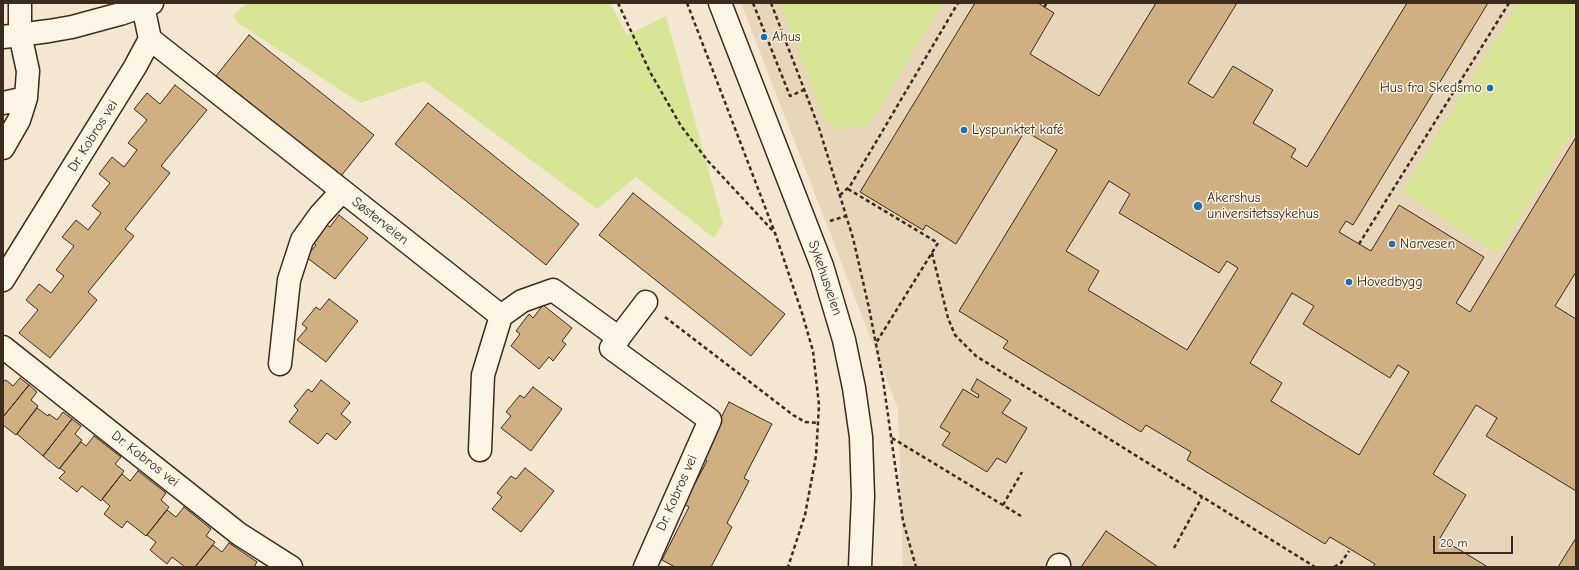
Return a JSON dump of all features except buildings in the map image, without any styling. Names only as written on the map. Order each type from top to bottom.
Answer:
[{"type":"street","points":[[3,148],[19,120],[26,98],[28,71],[12,36],[20,3]]},
{"type":"street","name":"Sykehusveien","points":[[720,3],[822,266],[844,340],[854,388],[861,437],[863,496],[860,567]]},
{"type":"street","points":[[12,36],[72,27],[147,5],[150,39]]},
{"type":"street","name":"Søsterveien","points":[[150,39],[502,316]]},
{"type":"street","name":"Dr. Kobros vei","points":[[3,280],[135,67],[150,39]]},
{"type":"street","points":[[3,103],[26,98]]},
{"type":"street","points":[[280,364],[289,280],[302,240],[320,215],[342,191]]},
{"type":"street","points":[[480,450],[483,375],[502,316],[522,301],[553,290],[619,338],[646,302]]},
{"type":"street","name":"Dr. Kobros vei","points":[[619,338],[611,348],[710,420],[645,567]]},
{"type":"street","name":"Dr. Kobros vei","points":[[3,346],[240,534],[292,567]]},
{"type":"path","points":[[618,3],[650,72],[682,126],[708,161],[774,233]]},
{"type":"path","points":[[686,3],[774,233],[802,313],[813,351],[819,405],[816,456],[805,515],[788,567]]},
{"type":"path","points":[[753,3],[790,96],[806,89]]},
{"type":"path","points":[[771,3],[806,89],[840,195],[861,273],[876,342],[892,438],[903,521],[916,567]]},
{"type":"path","points":[[840,195],[848,189],[958,3]]},
{"type":"path","points":[[1044,7],[1047,3]]},
{"type":"path","points":[[1359,244],[1509,3]]},
{"type":"path","points":[[848,189],[938,243],[876,342]]},
{"type":"path","points":[[828,222],[846,216]]},
{"type":"path","points":[[932,253],[948,318],[955,334],[976,356],[1315,567]]},
{"type":"path","points":[[646,302],[793,415],[805,422],[818,422]]},
{"type":"path","points":[[892,438],[1021,516]]},
{"type":"path","points":[[1003,505],[1022,472]]},
{"type":"path","points":[[1174,548],[1202,497]]},
{"type":"path","points":[[1334,567],[1341,562],[1349,551]]},
{"type":"shaded area","name":"Akershus universitetssykehus","points":[[741,3],[1576,3],[1576,567],[903,567],[898,409]]},
{"type":"green space","points":[[247,3],[610,3],[627,35],[666,16],[723,223],[714,238],[636,177],[597,209],[424,81],[360,103],[238,23],[233,15]]},
{"type":"green space","points":[[780,3],[943,3],[869,125],[842,130],[825,121]]},
{"type":"green space","points":[[1518,3],[1576,3],[1576,127],[1497,254],[1402,192]]},
{"type":"place","name":"Ahus","points":[[764,37]]},
{"type":"place","name":"Hus fra Skedsmo","points":[[1490,88]]},
{"type":"place","name":"Lyspunktet kafé","points":[[964,130]]},
{"type":"place","name":"Akershus universitetssykehus","points":[[1198,206]]},
{"type":"place","name":"Narvesen","points":[[1392,244]]},
{"type":"place","name":"Hovedbygg","points":[[1349,282]]}]
